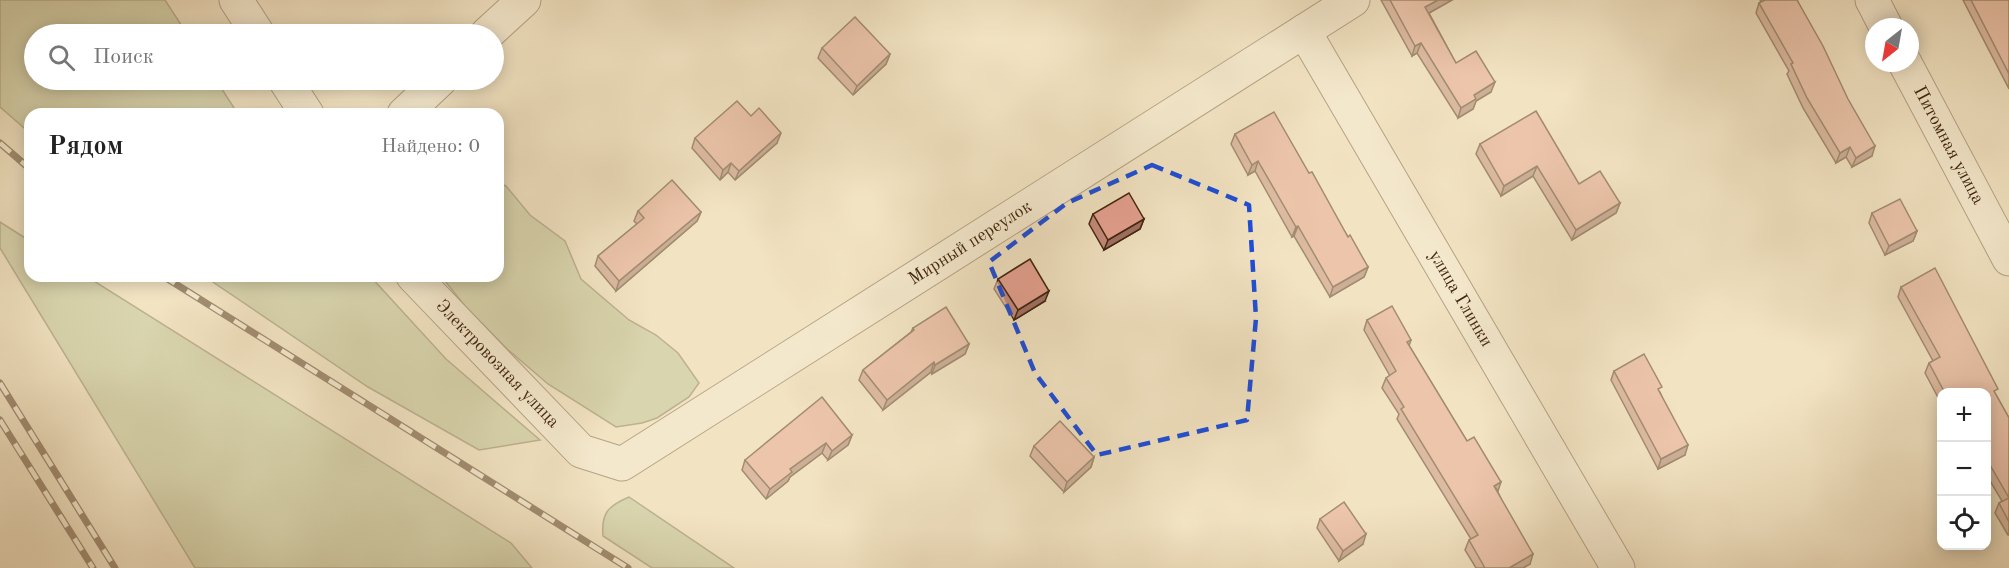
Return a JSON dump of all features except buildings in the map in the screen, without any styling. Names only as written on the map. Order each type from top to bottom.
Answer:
[{"type":"street","points":[[236,0],[252,24]]},
{"type":"street","points":[[498,24],[524,0]]},
{"type":"street","name":"Мирный переулок","points":[[581,451],[622,464],[1353,0]]},
{"type":"street","points":[[1872,0],[1882,18]]},
{"type":"street","name":"улица Глинки","points":[[1304,31],[1618,568]]},
{"type":"street","name":"Питомная улица","points":[[1910,72],[2009,259]]},
{"type":"street","points":[[291,90],[303,108]]},
{"type":"street","points":[[410,108],[429,90]]},
{"type":"street","name":"Электровозная улица","points":[[419,282],[581,451]]},
{"type":"highlighted area","points":[[1152,165],[1249,205],[1256,318],[1247,420],[1097,455],[1035,373],[989,262],[1067,203]]},
{"type":"green space","points":[[0,0],[165,0],[181,24],[24,24],[24,90],[222,90],[234,108],[24,108],[24,128],[0,107]]},
{"type":"green space","points":[[504,185],[530,215],[565,241],[581,279],[629,320],[656,335],[678,353],[699,383],[689,397],[657,418],[616,427],[548,384],[507,349],[465,306],[446,282],[504,282]]},
{"type":"green space","points":[[0,222],[24,237],[24,282],[96,282],[511,543],[532,568],[195,568],[0,248]]},
{"type":"green space","points":[[213,282],[375,282],[446,359],[540,440],[479,450],[368,387]]},
{"type":"green space","points":[[629,497],[734,568],[652,568],[603,536],[603,521],[607,511]]},
{"type":"railway","points":[[0,143],[24,164]]},
{"type":"railway","points":[[173,282],[628,568]]},
{"type":"railway","points":[[0,383],[115,568]]},
{"type":"railway","points":[[0,420],[93,568]]}]
